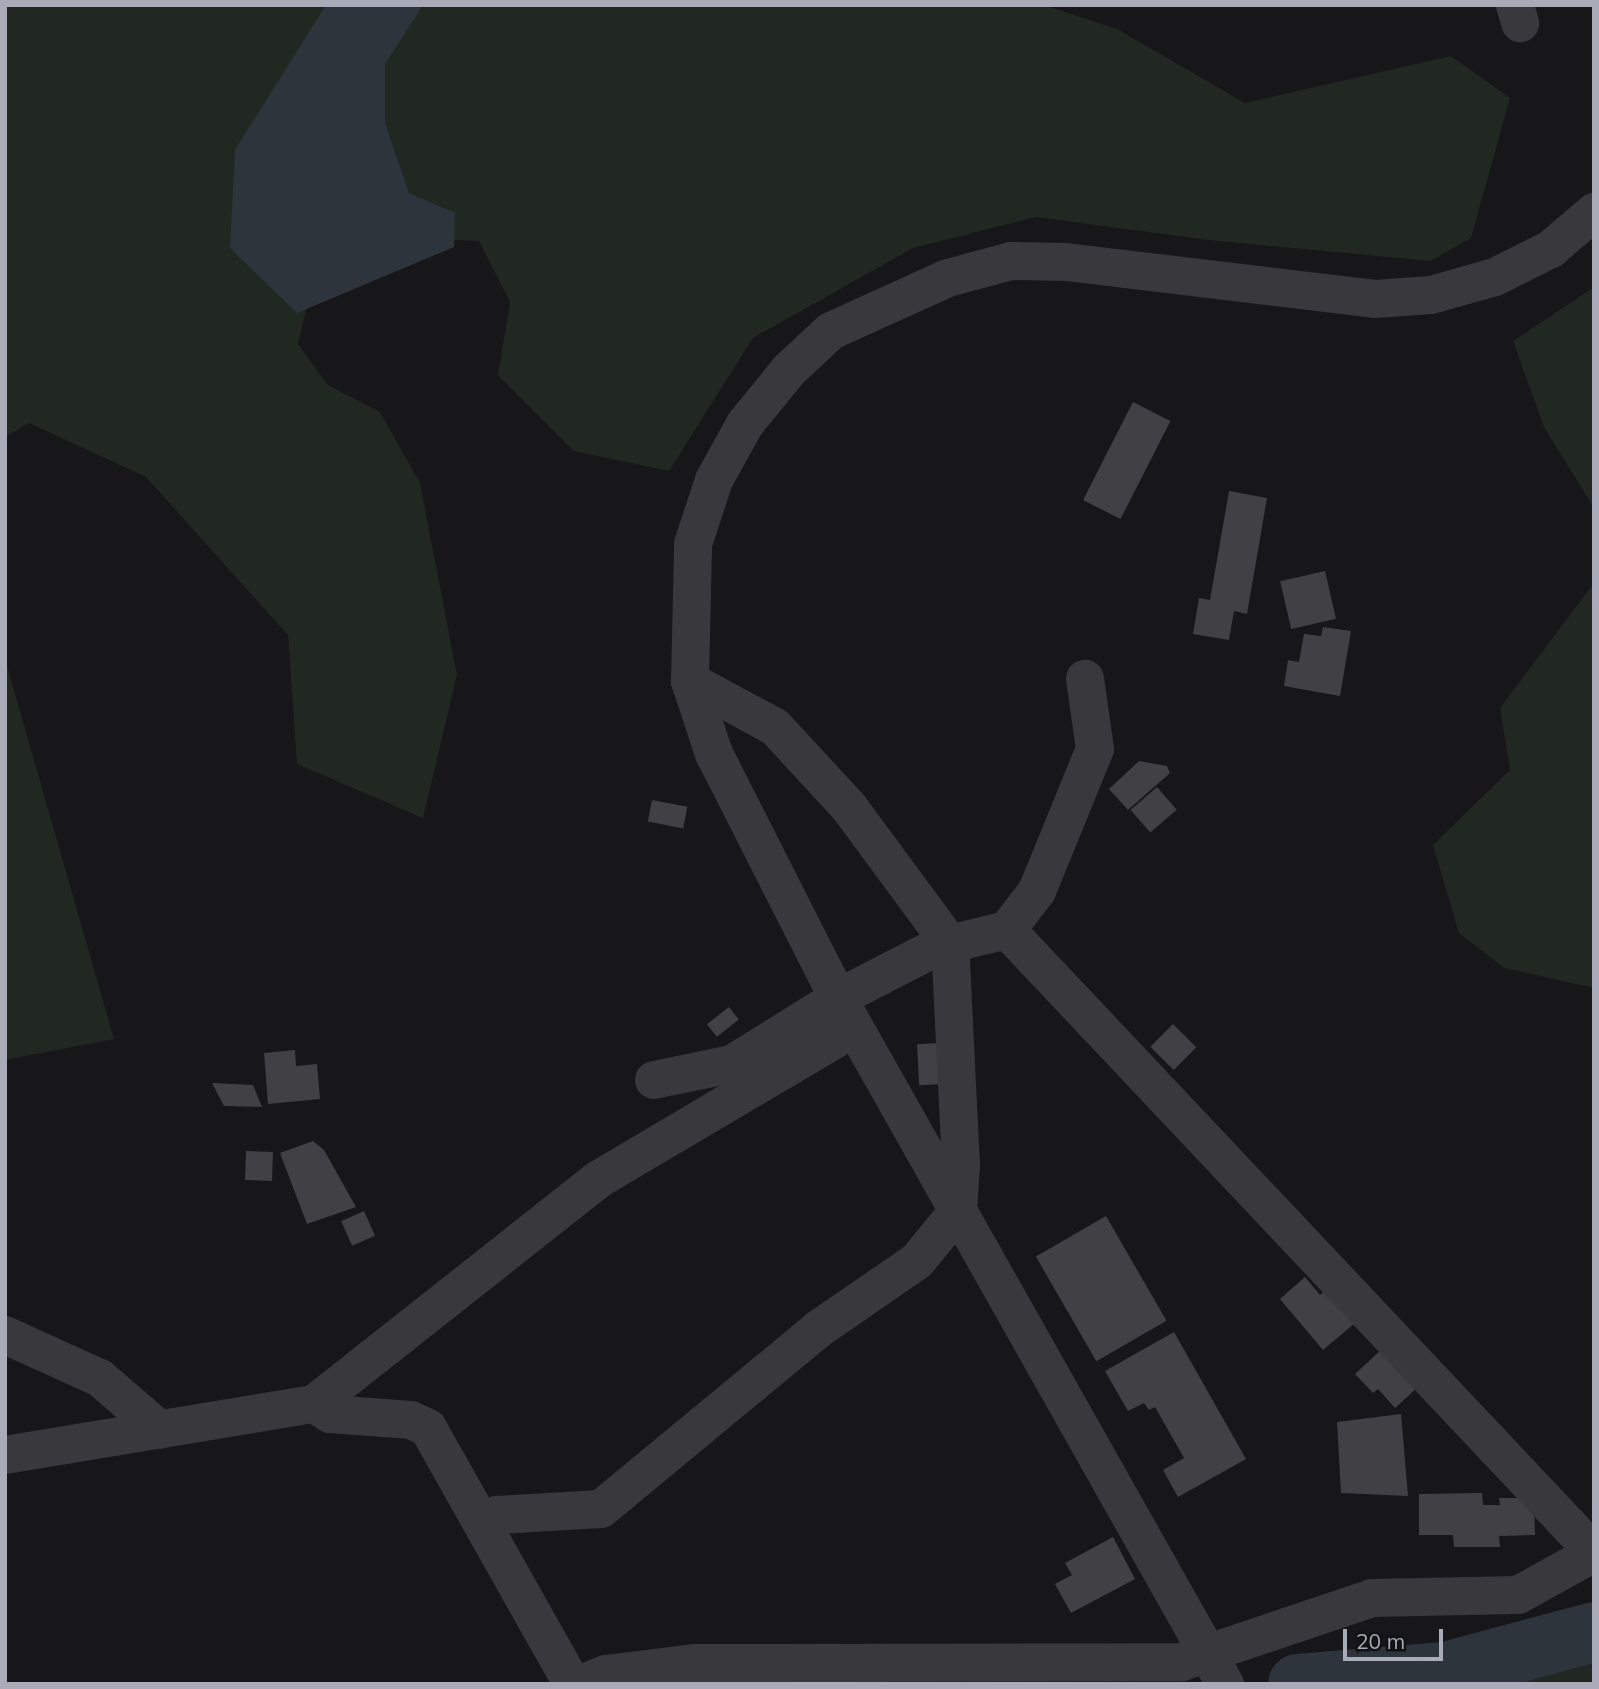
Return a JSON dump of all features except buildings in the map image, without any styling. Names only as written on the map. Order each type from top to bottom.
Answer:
[{"type":"street","points":[[1217,1668],[846,1013],[714,754],[690,681],[693,544],[713,480],[745,424],[789,370],[831,331],[936,283],[1011,261],[1138,268],[1375,299],[1431,295],[1506,272],[1552,249],[1594,212]]},
{"type":"street","points":[[5,1455],[314,1404],[599,1180],[950,944],[1007,930],[1037,891],[1095,749],[1085,679]]},
{"type":"street","points":[[483,1522],[498,1515],[601,1509],[817,1330],[918,1261],[958,1211],[961,1166],[950,944],[849,807],[775,727],[690,681]]},
{"type":"street","points":[[581,1684],[606,1674],[695,1662],[1182,1661],[1217,1668],[1372,1598],[1518,1595],[1594,1553],[1007,930]]},
{"type":"street","points":[[654,1080],[732,1064],[846,1013]]},
{"type":"street","points":[[5,1335],[100,1378],[160,1430]]},
{"type":"street","points":[[314,1404],[330,1414],[411,1420],[428,1428],[572,1684]]},
{"type":"shaded area","points":[[5,5],[1044,5],[1117,29],[1245,103],[1451,56],[1510,98],[1471,238],[1430,261],[1208,240],[1036,217],[913,248],[753,338],[669,471],[574,451],[498,375],[510,302],[479,241],[407,238],[313,280],[298,344],[328,385],[380,412],[420,483],[457,675],[423,818],[297,764],[288,635],[146,477],[29,423],[5,437]]},
{"type":"shaded area","points":[[326,5],[423,5],[385,64],[385,123],[409,193],[455,213],[454,247],[297,313],[230,248],[235,150]]},
{"type":"shaded area","points":[[1594,287],[1594,508],[1544,427],[1513,341]]},
{"type":"shaded area","points":[[1594,583],[1594,986],[1590,987],[1504,968],[1459,933],[1433,845],[1510,770],[1500,708]]},
{"type":"shaded area","points":[[5,659],[114,1039],[5,1060]]},
{"type":"shaded area","points":[[1594,1654],[1594,1684],[1506,1684],[1537,1678]]},
{"type":"waterway","points":[[1298,1684],[1445,1672],[1594,1632]]},
{"type":"waterway","points":[[686,1684],[705,1680],[857,1684]]}]
